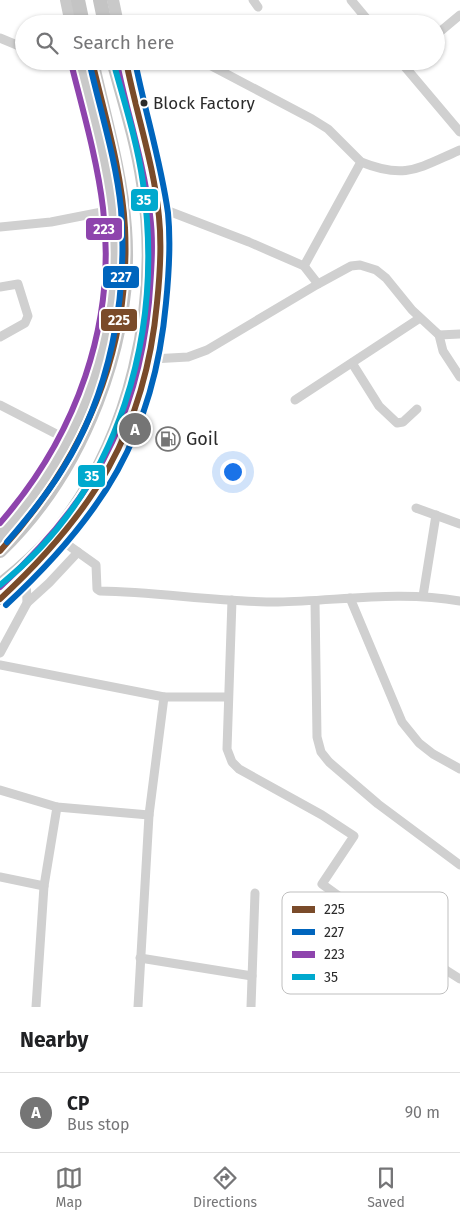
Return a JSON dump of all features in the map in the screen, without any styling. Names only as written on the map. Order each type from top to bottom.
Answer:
[{"type":"main road","points":[[78,0],[81,15]]},
{"type":"main road","points":[[100,0],[103,15]]},
{"type":"main road","points":[[0,550],[51,491],[77,445],[100,398],[123,306],[126,229],[120,189],[94,70]]},
{"type":"main road","points":[[0,586],[52,536],[86,488],[120,418],[136,366],[145,325],[150,268],[143,181],[126,70]]},
{"type":"street","points":[[66,0],[70,15]]},
{"type":"street","points":[[113,0],[116,15]]},
{"type":"street","points":[[351,0],[364,15]]},
{"type":"street","points":[[445,28],[460,15]]},
{"type":"street","points":[[0,38],[15,44]]},
{"type":"street","points":[[0,536],[21,515],[70,441],[89,399],[104,345],[111,309],[112,210],[106,171],[82,70]]},
{"type":"street","points":[[219,70],[312,119],[328,130],[361,162],[379,170],[396,172],[414,170],[460,150]]},
{"type":"street","points":[[410,70],[460,132]]},
{"type":"street","points":[[0,599],[26,577],[78,519],[105,478],[137,412],[152,359],[158,306],[160,264],[158,207],[136,125]]},
{"type":"street","points":[[304,266],[361,162]]},
{"type":"street","points":[[158,207],[250,242],[304,266],[318,284]]},
{"type":"street","points":[[0,227],[51,222],[112,210]]},
{"type":"street","points":[[152,359],[188,356],[207,350],[351,266],[367,266],[386,278],[420,318],[439,335],[443,350],[460,377]]},
{"type":"street","points":[[0,287],[18,284],[28,316],[25,323],[0,338]]},
{"type":"street","points":[[295,400],[420,318]]},
{"type":"street","points":[[439,335],[460,334]]},
{"type":"street","points":[[352,363],[379,406],[398,423],[403,422],[417,409]]},
{"type":"street","points":[[0,405],[70,441]]},
{"type":"street","points":[[416,508],[460,524]]},
{"type":"street","points":[[423,596],[436,515]]},
{"type":"street","points":[[61,540],[96,565],[97,589],[100,591],[149,592],[232,600],[315,601],[423,596],[460,601]]},
{"type":"street","points":[[0,653],[27,603],[78,552]]},
{"type":"street","points":[[26,577],[27,603]]},
{"type":"street","points":[[350,598],[402,722],[419,743],[433,754],[460,769]]},
{"type":"street","points":[[232,600],[227,749],[229,757],[236,767],[322,814],[354,836],[322,884],[333,892]]},
{"type":"street","points":[[315,601],[316,737],[322,752],[330,762],[378,804],[460,865]]},
{"type":"street","points":[[0,665],[164,697],[228,697]]},
{"type":"street","points":[[138,1007],[149,814],[164,697]]},
{"type":"street","points":[[0,790],[57,806],[149,814]]},
{"type":"street","points":[[36,1007],[44,886],[57,806]]},
{"type":"street","points":[[0,877],[44,886]]},
{"type":"street","points":[[252,1007],[256,892]]},
{"type":"street","points":[[140,958],[252,976]]},
{"type":"street","points":[[448,971],[460,979]]},
{"type":"building","points":[[165,433],[180,443],[175,450],[160,440]]},
{"type":"transit line","name":"223","points":[[0,523],[27,489],[50,453],[70,416],[97,336],[104,294],[106,251],[103,208],[93,153],[73,70]]},
{"type":"transit line","name":"227","points":[[7,542],[49,489],[79,441],[104,377],[118,311],[122,243],[119,190],[112,153],[91,70]]},
{"type":"transit line","name":"225","points":[[0,551],[55,480],[78,442],[96,402],[110,361],[120,318],[125,274],[123,207],[112,144],[94,70]]},
{"type":"transit line","name":"35","points":[[0,585],[42,546],[76,503],[104,455],[125,404],[139,350],[147,295],[148,239],[140,167],[134,136],[116,70]]},
{"type":"transit line","name":"223","points":[[0,587],[59,525],[83,493],[103,459],[120,424],[133,386],[143,346],[151,280],[151,226],[144,176],[119,70]]},
{"type":"transit line","name":"225","points":[[0,599],[62,535],[87,502],[109,467],[127,431],[140,392],[151,349],[160,271],[159,217],[149,158],[128,70]]},
{"type":"transit line","name":"227","points":[[6,605],[70,539],[96,505],[118,471],[135,434],[149,394],[160,351],[166,303],[169,224],[161,175],[137,70]]},
{"type":"place","name":"Block Factory","points":[[144,103]]},
{"type":"place","name":"CP","points":[[135,429]]},
{"type":"place","name":"Goil","points":[[168,439]]}]
